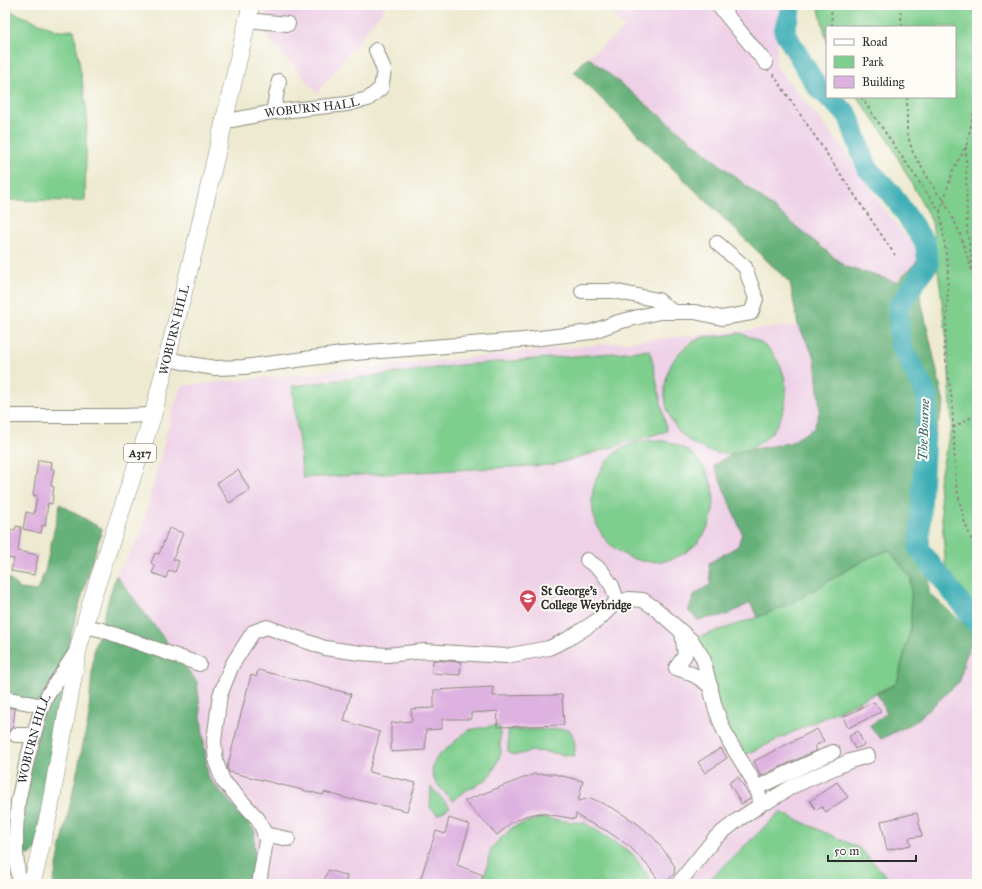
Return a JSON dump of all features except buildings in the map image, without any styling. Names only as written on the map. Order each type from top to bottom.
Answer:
[{"type":"main road","name":"WOBURN HILL","points":[[32,884],[49,813],[78,650],[114,528],[153,415],[168,359],[249,13]]},
{"type":"street","points":[[718,5],[766,63]]},
{"type":"street","points":[[249,13],[288,24]]},
{"type":"street","name":"WOBURN HALL","points":[[223,120],[233,120],[273,112],[347,104],[368,99],[381,88],[384,70],[376,50]]},
{"type":"street","points":[[273,112],[279,81]]},
{"type":"street","points":[[168,359],[215,368],[244,367],[342,354],[523,340],[590,332],[625,320],[660,312],[695,312],[722,318],[752,313],[756,299],[745,267],[717,243]]},
{"type":"street","points":[[582,291],[613,291],[658,300],[673,312]]},
{"type":"street","points":[[5,416],[153,415]]},
{"type":"street","points":[[587,560],[601,570],[612,586],[618,602]]},
{"type":"street","points":[[259,884],[266,841],[264,834],[258,819],[223,781],[216,762],[214,741],[220,695],[232,665],[253,632],[267,627],[325,648],[360,653],[387,655],[424,651],[506,656],[549,648],[568,639],[598,620],[608,609],[618,602],[629,599],[643,600],[656,609],[692,641],[702,658],[711,687],[715,707],[722,726],[760,797],[759,806],[739,819],[715,838],[678,884]]},
{"type":"street","points":[[85,626],[102,630],[199,664]]},
{"type":"street","points":[[682,632],[685,654],[676,668],[688,671],[699,677],[711,687]]},
{"type":"street","name":"WOBURN HILL","points":[[21,884],[18,874],[16,854],[18,802],[27,760],[45,699],[78,650]]},
{"type":"street","points":[[5,698],[42,706]]},
{"type":"street","points":[[16,736],[34,735]]},
{"type":"street","points":[[756,788],[833,752]]},
{"type":"street","points":[[760,802],[767,802],[793,786],[850,761],[868,756]]},
{"type":"street","points":[[264,834],[288,839]]},
{"type":"path","points":[[831,5],[832,26]]},
{"type":"path","points":[[900,5],[902,26]]},
{"type":"path","points":[[766,63],[895,255]]},
{"type":"path","points":[[862,98],[940,212],[948,266],[947,320],[944,346],[952,401],[956,485],[964,520],[977,554]]},
{"type":"path","points":[[907,98],[907,132],[913,153],[936,191],[944,201],[959,231],[974,276]]},
{"type":"path","points":[[977,107],[974,112],[966,147],[967,230],[977,290]]},
{"type":"path","points":[[940,212],[953,170],[966,147]]},
{"type":"path","points":[[953,428],[977,414]]},
{"type":"shaded area","points":[[268,5],[387,5],[317,93],[262,30]]},
{"type":"shaded area","points":[[603,5],[782,5],[777,27],[776,66],[843,148],[889,216],[912,243],[919,259],[897,282],[846,267],[588,57],[625,28]]},
{"type":"shaded area","name":"St George's College Weybridge","points":[[891,305],[925,467],[929,593],[974,633],[977,639],[977,884],[53,884],[88,721],[94,649],[116,575],[140,536],[171,416],[181,386],[798,325]]},
{"type":"green space","points":[[5,5],[9,5],[12,12],[59,31],[74,30],[87,112],[85,201],[5,200]]},
{"type":"green space","points":[[818,5],[977,5],[977,608],[946,571],[939,481],[952,423],[947,342],[932,222],[888,139],[858,98],[956,98],[956,26],[826,26],[826,39]]},
{"type":"green space","points":[[588,57],[846,267],[897,282],[919,259],[919,291],[944,403],[925,467],[929,593],[974,633],[964,662],[960,681],[915,722],[881,739],[869,726],[887,713],[877,694],[897,683],[911,627],[911,578],[889,550],[866,559],[788,605],[758,617],[750,603],[727,615],[698,620],[688,611],[695,594],[711,584],[709,563],[738,546],[742,533],[714,465],[735,452],[790,443],[814,428],[820,410],[815,358],[798,325],[790,283],[574,72]]},
{"type":"green space","points":[[740,333],[762,344],[773,354],[783,372],[786,391],[784,410],[776,426],[764,440],[748,450],[730,454],[709,451],[690,442],[675,426],[669,414],[666,401],[665,388],[667,376],[679,353],[689,344],[703,337]]},
{"type":"green space","points":[[650,350],[667,431],[552,465],[303,478],[292,386],[460,365]]},
{"type":"green space","points":[[653,440],[676,445],[696,458],[709,478],[714,501],[709,524],[696,544],[676,557],[653,562],[630,557],[610,544],[597,524],[592,501],[597,478],[610,458],[630,445]]},
{"type":"green space","points":[[60,504],[102,529],[76,616],[67,653],[65,685],[37,850],[27,856],[23,843],[22,826],[24,806],[31,763],[43,710],[5,694],[5,575],[20,589],[37,591],[45,571]]},
{"type":"green space","points":[[889,550],[911,578],[911,627],[897,683],[745,755],[740,744],[730,732],[693,639],[788,605],[866,559]]},
{"type":"green space","points":[[116,575],[197,682],[208,777],[255,831],[253,884],[53,884],[88,721],[94,649]]},
{"type":"green space","points":[[497,725],[497,727],[500,727],[501,752],[493,772],[484,781],[463,792],[453,801],[436,783],[432,775],[433,764],[438,756],[468,730]]},
{"type":"green space","points":[[569,729],[573,735],[575,748],[574,756],[538,751],[517,755],[508,752],[508,730]]},
{"type":"green space","points":[[431,787],[450,807],[438,815],[430,808]]},
{"type":"green space","points":[[780,812],[859,848],[894,884],[705,884]]},
{"type":"green space","points":[[540,818],[585,823],[632,853],[654,884],[483,884],[491,848],[513,827]]},
{"type":"waterway","name":"The Bourne","points":[[792,5],[784,31],[817,87],[826,95]]},
{"type":"waterway","name":"The Bourne","points":[[829,98],[848,115],[867,168],[892,194],[925,243],[928,264],[898,307],[900,343],[927,396],[919,549],[977,624]]},
{"type":"place","name":"St George's College Weybridge","points":[[528,613]]}]
